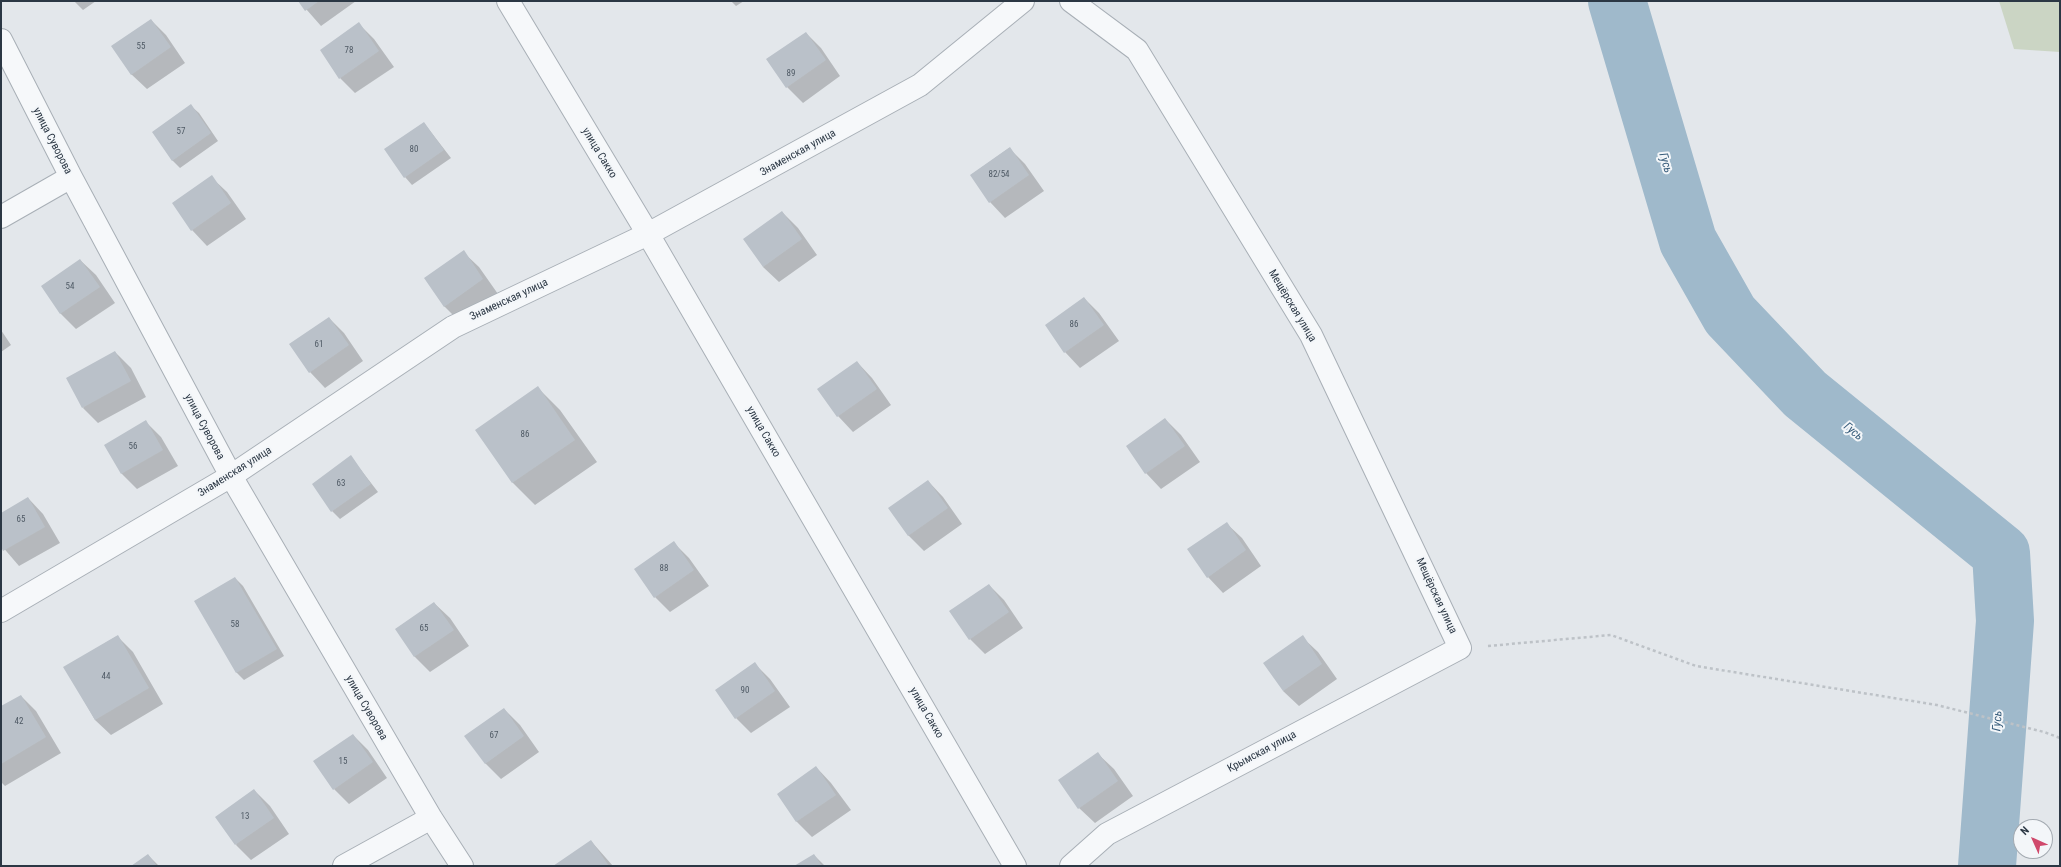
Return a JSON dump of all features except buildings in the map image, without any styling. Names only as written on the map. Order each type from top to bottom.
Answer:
[{"type":"street","name":"улица Сакко","points":[[508,1],[648,234],[1015,866]]},
{"type":"street","name":"Знаменская улица","points":[[1,611],[231,476],[453,327],[648,234],[920,85],[1023,1]]},
{"type":"street","name":"Мещёрская улица","points":[[1071,1],[1137,50],[1311,335],[1460,648]]},
{"type":"street","name":"улица Суворова","points":[[1,40],[71,178],[231,476],[431,818],[462,866]]},
{"type":"street","points":[[1,217],[71,178]]},
{"type":"street","name":"Крымская улица","points":[[1071,866],[1107,834],[1460,648]]},
{"type":"street","points":[[344,866],[431,818]]},
{"type":"path","points":[[1460,648],[1611,636],[1696,666],[1937,705],[2044,732],[2060,738]]},
{"type":"green space","points":[[1999,1],[2060,1],[2060,52],[2014,49]]},
{"type":"waterway","name":"Гусь","points":[[1617,1],[1688,241],[1730,315],[1805,394],[2001,553],[2005,621],[1987,866]]}]
